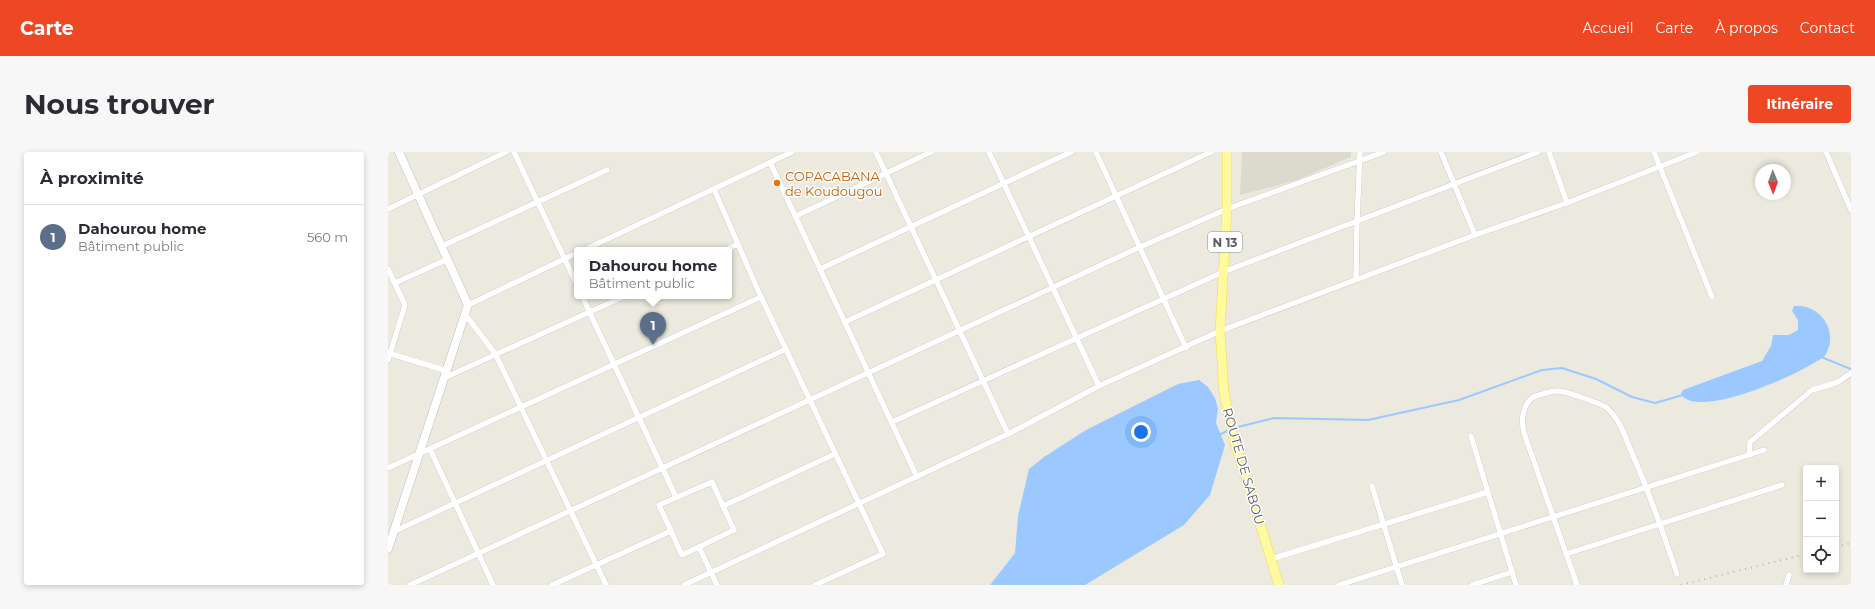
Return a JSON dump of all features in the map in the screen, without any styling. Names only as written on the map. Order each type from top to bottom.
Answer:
[{"type":"main road","name":"ROUTE DE SABOU","points":[[1227,152],[1226,209],[1220,332],[1222,380],[1234,440],[1279,585]]},
{"type":"street","points":[[388,548],[468,305],[400,152]]},
{"type":"street","points":[[388,209],[506,152]]},
{"type":"street","points":[[514,152],[574,278]]},
{"type":"street","points":[[590,247],[792,152]]},
{"type":"street","points":[[876,152],[1008,434]]},
{"type":"street","points":[[796,216],[931,152]]},
{"type":"street","points":[[988,152],[1099,386]]},
{"type":"street","points":[[820,269],[1071,152]]},
{"type":"street","points":[[1096,152],[1186,348]]},
{"type":"street","points":[[845,322],[1210,152]]},
{"type":"street","points":[[1356,279],[1360,152]]},
{"type":"street","points":[[410,585],[571,512],[810,401],[868,372],[1140,247],[1226,209],[1384,152]]},
{"type":"street","points":[[1441,152],[1475,234]]},
{"type":"street","points":[[892,422],[1223,272],[1538,152]]},
{"type":"street","points":[[1549,152],[1567,202]]},
{"type":"street","points":[[1654,152],[1712,297]]},
{"type":"street","points":[[684,585],[859,502],[917,477],[1008,434],[1099,386],[1220,332],[1475,234],[1567,202],[1697,152]]},
{"type":"street","points":[[1826,152],[1851,210]]},
{"type":"street","points":[[770,162],[917,477]]},
{"type":"street","points":[[442,246],[607,170]]},
{"type":"street","points":[[714,189],[761,297],[883,554],[815,585]]},
{"type":"street","points":[[731,247],[738,244]]},
{"type":"street","points":[[468,305],[574,255]]},
{"type":"street","points":[[395,283],[448,259]]},
{"type":"street","points":[[388,271],[405,305],[388,360]]},
{"type":"street","points":[[388,468],[761,297]]},
{"type":"street","points":[[584,299],[676,496]]},
{"type":"street","points":[[389,353],[446,374],[496,356],[618,299]]},
{"type":"street","points":[[465,314],[496,356],[606,585]]},
{"type":"street","points":[[393,532],[786,349]]},
{"type":"street","points":[[1749,455],[1750,442],[1812,390],[1838,382],[1851,373]]},
{"type":"street","points":[[1577,585],[1524,433],[1523,423],[1527,403],[1533,398],[1547,392],[1566,392],[1576,397],[1600,404],[1608,409],[1622,428],[1647,488],[1677,574]]},
{"type":"street","points":[[1471,436],[1516,585]]},
{"type":"street","points":[[430,449],[493,585]]},
{"type":"street","points":[[1340,585],[1764,450]]},
{"type":"street","points":[[723,506],[835,454]]},
{"type":"street","points":[[712,482],[734,530],[682,556],[659,505],[676,496],[712,482]]},
{"type":"street","points":[[1566,554],[1782,485]]},
{"type":"street","points":[[1372,486],[1402,585]]},
{"type":"street","points":[[1271,560],[1488,492]]},
{"type":"street","points":[[552,585],[671,531]]},
{"type":"street","points":[[699,547],[717,585]]},
{"type":"street","points":[[1472,585],[1512,572]]},
{"type":"street","points":[[1786,585],[1789,575]]},
{"type":"shaded area","points":[[1242,152],[1351,152],[1351,157],[1295,181],[1240,195]]},
{"type":"water","points":[[1794,306],[1801,306],[1815,311],[1825,321],[1830,334],[1830,341],[1825,356],[1776,382],[1732,397],[1712,401],[1695,402],[1683,397],[1681,393],[1683,390],[1762,361],[1771,346],[1773,335],[1789,335],[1798,330],[1798,320],[1792,311]]},
{"type":"water","points":[[1199,380],[1208,387],[1215,398],[1218,409],[1216,423],[1225,445],[1210,495],[1184,525],[1085,585],[990,585],[1015,553],[1018,516],[1029,469],[1044,457],[1086,430],[1178,384]]},
{"type":"waterway","points":[[1821,357],[1851,369]]},
{"type":"waterway","points":[[1234,428],[1274,418],[1368,420],[1459,400],[1542,370],[1562,368],[1596,379],[1632,397],[1655,403],[1683,395]]},
{"type":"waterway","points":[[1221,434],[1229,430]]},
{"type":"railway","points":[[1839,546],[1851,543]]},
{"type":"railway","points":[[1681,585],[1803,555]]},
{"type":"place","name":"COPACABANA de Koudougou","points":[[777,183]]},
{"type":"place","name":"Dahourou home","points":[[653,345]]}]
